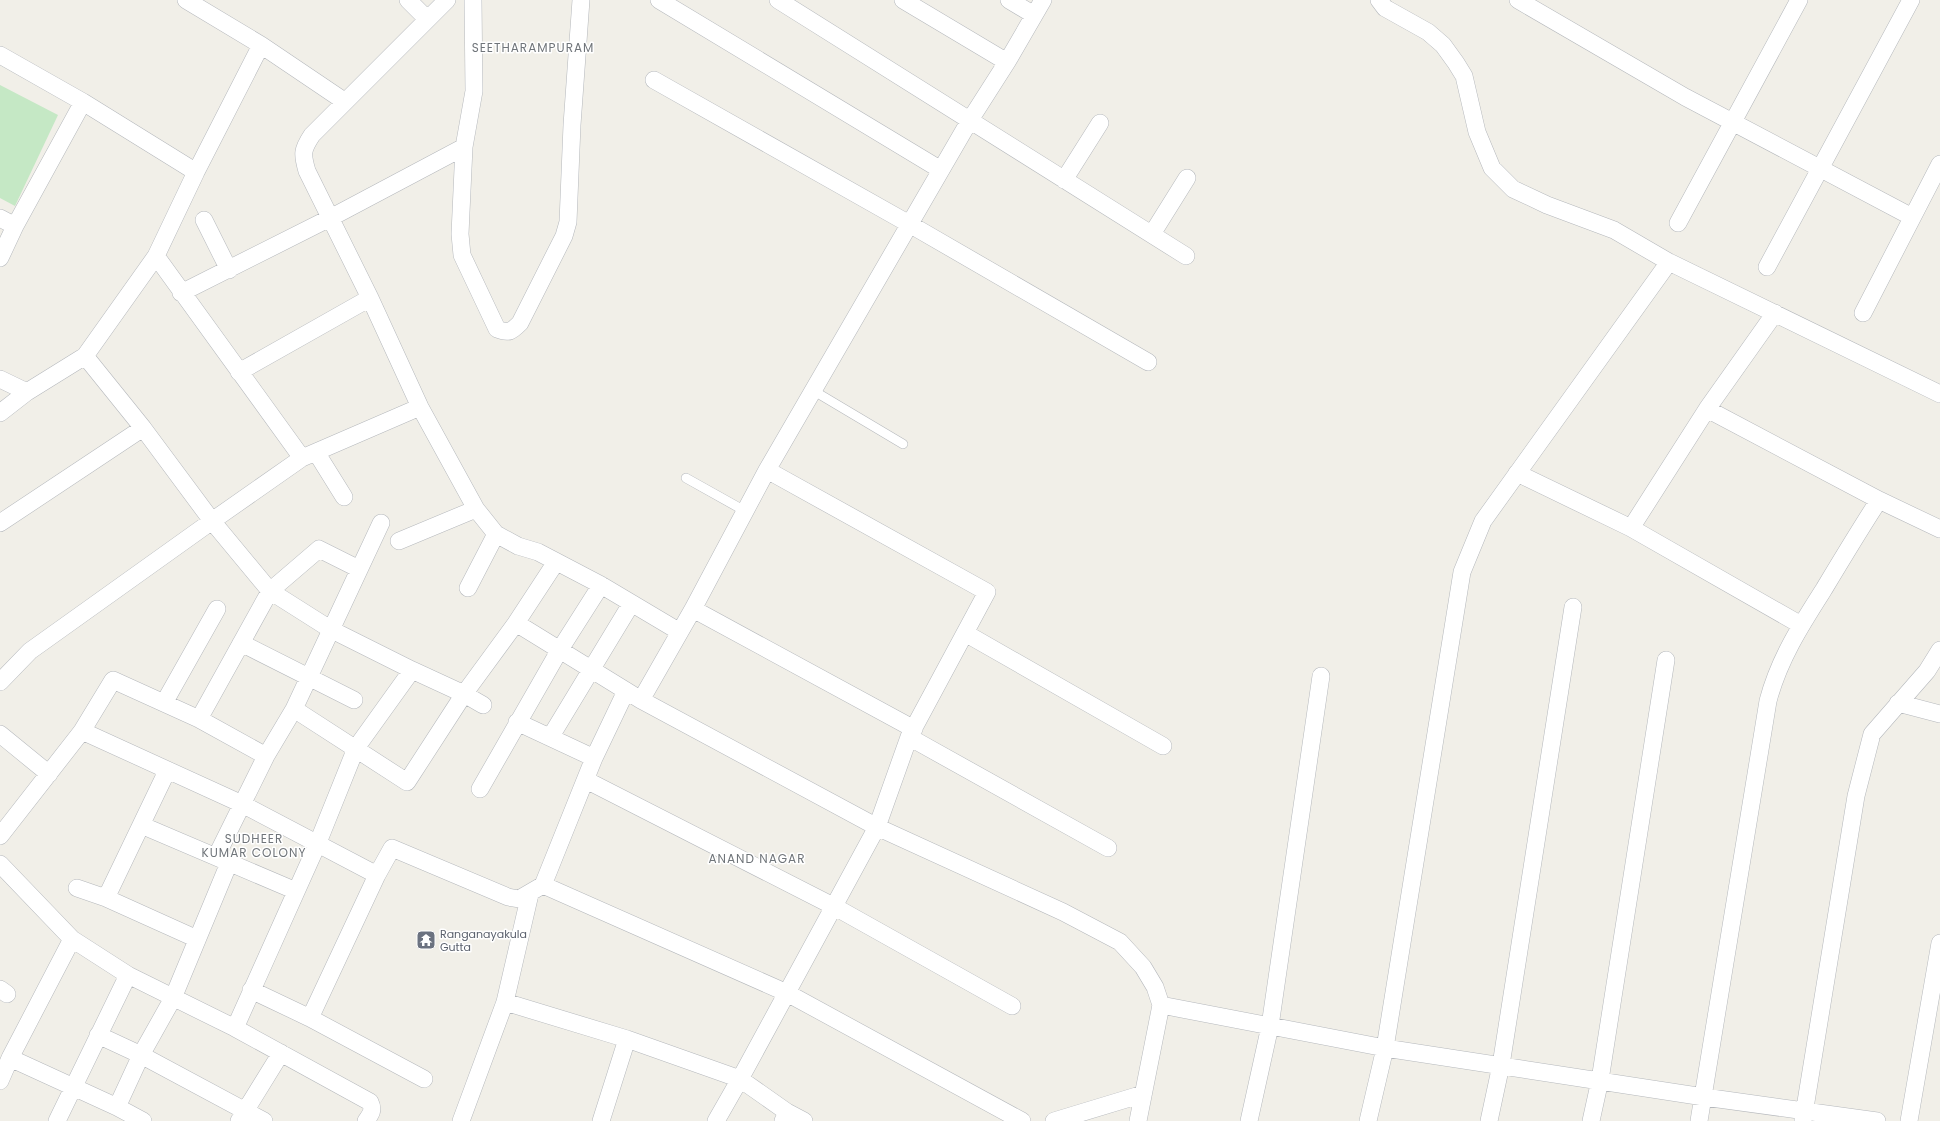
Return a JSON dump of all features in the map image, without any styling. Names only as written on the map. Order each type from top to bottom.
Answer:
[{"type":"street","points":[[186,0],[261,45],[344,101]]},
{"type":"street","points":[[408,0],[427,19]]},
{"type":"street","points":[[447,0],[344,101],[312,135],[304,147],[303,158],[307,171],[332,217],[420,407],[476,509],[496,534],[518,546],[538,552],[601,586],[680,632]]},
{"type":"street","points":[[473,0],[474,91],[464,147],[460,234],[462,255],[497,329],[506,332],[511,332],[520,323],[564,236],[568,222],[572,125],[582,0]]},
{"type":"street","points":[[659,0],[942,170]]},
{"type":"street","points":[[778,0],[1186,256]]},
{"type":"street","points":[[903,0],[1007,62]]},
{"type":"street","points":[[1009,0],[1034,15]]},
{"type":"street","points":[[641,700],[693,609],[767,470],[911,225],[970,120],[1007,62],[1043,0]]},
{"type":"street","points":[[1378,0],[1385,8],[1428,32],[1443,45],[1456,63],[1464,76],[1477,132],[1492,168],[1513,189],[1547,205],[1614,230],[1669,262],[1939,394]]},
{"type":"street","points":[[1518,0],[1732,123],[1912,217]]},
{"type":"street","points":[[1678,223],[1799,0]]},
{"type":"street","points":[[1767,267],[1910,0]]},
{"type":"street","points":[[0,413],[27,392],[85,356],[156,256],[196,172],[261,45]]},
{"type":"street","points":[[0,55],[83,102],[196,172]]},
{"type":"street","points":[[654,80],[911,225],[1148,362]]},
{"type":"street","points":[[0,258],[15,226],[83,102]]},
{"type":"street","points":[[1064,180],[1100,123]]},
{"type":"street","points":[[181,293],[332,217],[464,147]]},
{"type":"street","points":[[1863,313],[1940,164]]},
{"type":"street","points":[[1152,234],[1187,178]]},
{"type":"street","points":[[0,218],[15,226]]},
{"type":"street","points":[[204,220],[229,270]]},
{"type":"street","points":[[156,256],[239,372],[344,497]]},
{"type":"street","points":[[1368,1121],[1385,1048],[1462,572],[1483,521],[1669,262]]},
{"type":"street","points":[[239,372],[370,298]]},
{"type":"street","points":[[1630,528],[1707,409],[1775,313]]},
{"type":"street","points":[[85,356],[143,428],[212,521],[270,591],[330,629],[464,694],[483,705]]},
{"type":"street","points":[[0,379],[27,392]]},
{"type":"street","points":[[0,682],[30,650],[212,521],[309,455],[420,407]]},
{"type":"street","points":[[1707,409],[1879,500],[1940,529]]},
{"type":"street","points":[[2,518],[143,428]]},
{"type":"street","points":[[716,1121],[878,827],[912,733],[987,592],[767,470]]},
{"type":"street","points":[[1517,472],[1630,528],[1801,625]]},
{"type":"street","points":[[1699,1121],[1768,701],[1773,680],[1785,652],[1879,500]]},
{"type":"street","points":[[399,541],[476,509]]},
{"type":"street","points":[[117,1107],[141,1055],[174,998],[197,939],[242,804],[266,756],[294,709],[330,629],[381,523]]},
{"type":"street","points":[[468,588],[496,534]]},
{"type":"street","points":[[199,718],[270,591],[319,549],[359,568]]},
{"type":"street","points":[[294,709],[407,782],[464,694],[516,623],[556,562]]},
{"type":"street","points":[[480,789],[559,651],[601,586]]},
{"type":"street","points":[[551,736],[631,604]]},
{"type":"street","points":[[1489,1121],[1501,1065],[1573,607]]},
{"type":"street","points":[[164,703],[217,609]]},
{"type":"street","points":[[693,609],[912,733],[1108,848]]},
{"type":"street","points":[[516,623],[559,651],[641,700],[878,827],[1063,912],[1120,942],[1143,967],[1154,987],[1161,1005],[1138,1121]]},
{"type":"street","points":[[965,633],[1163,746]]},
{"type":"street","points":[[241,643],[354,700]]},
{"type":"street","points":[[1804,1116],[1863,761],[1872,734],[1928,671],[1940,650]]},
{"type":"street","points":[[1591,1121],[1600,1080],[1666,660]]},
{"type":"street","points":[[235,1028],[317,845],[356,748],[412,670]]},
{"type":"street","points":[[1249,1121],[1270,1026],[1321,676]]},
{"type":"street","points":[[0,836],[82,731],[113,680],[199,718],[266,756]]},
{"type":"street","points":[[461,1121],[505,1002],[536,890],[586,780],[594,758],[626,691]]},
{"type":"street","points":[[1898,703],[1940,714]]},
{"type":"street","points":[[517,722],[551,736],[594,758]]},
{"type":"street","points":[[82,731],[242,804],[317,845],[377,875]]},
{"type":"street","points":[[0,734],[49,774]]},
{"type":"street","points":[[106,898],[167,771]]},
{"type":"street","points":[[586,780],[835,907],[1012,1006]]},
{"type":"street","points":[[141,825],[296,891]]},
{"type":"street","points":[[310,1018],[377,875],[392,848],[508,897],[519,899],[536,890]]},
{"type":"street","points":[[0,864],[72,939],[128,975],[235,1028],[370,1102],[372,1113],[366,1121]]},
{"type":"street","points":[[77,888],[106,898],[197,939]]},
{"type":"street","points":[[536,890],[787,993],[1022,1121]]},
{"type":"street","points":[[0,1081],[10,1058],[72,939]]},
{"type":"street","points":[[1909,1121],[1940,943]]},
{"type":"street","points":[[57,1121],[72,1087],[128,975]]},
{"type":"street","points":[[251,990],[310,1018],[424,1079]]},
{"type":"street","points":[[505,1002],[627,1039],[740,1079],[785,1117],[804,1121]]},
{"type":"street","points":[[1161,1005],[1385,1048],[1600,1080],[1704,1097],[1804,1116],[1877,1121]]},
{"type":"street","points":[[98,1035],[141,1055],[242,1116],[264,1121]]},
{"type":"street","points":[[601,1121],[627,1039]]},
{"type":"street","points":[[242,1116],[281,1053]]},
{"type":"street","points":[[10,1058],[117,1107],[143,1121]]},
{"type":"street","points":[[1054,1121],[1143,1094]]},
{"type":"lane","points":[[814,391],[903,444]]},
{"type":"lane","points":[[686,478],[746,511]]},
{"type":"green space","points":[[0,85],[58,115],[15,206],[0,198]]},
{"type":"place","name":"Ranganayakula Gutta","points":[[426,940]]},
{"type":"district","name":"SEETHARAMPURAM","points":[[533,48]]},
{"type":"district","name":"SUDHEER KUMAR COLONY","points":[[254,846]]},
{"type":"district","name":"ANAND NAGAR","points":[[757,859]]}]
